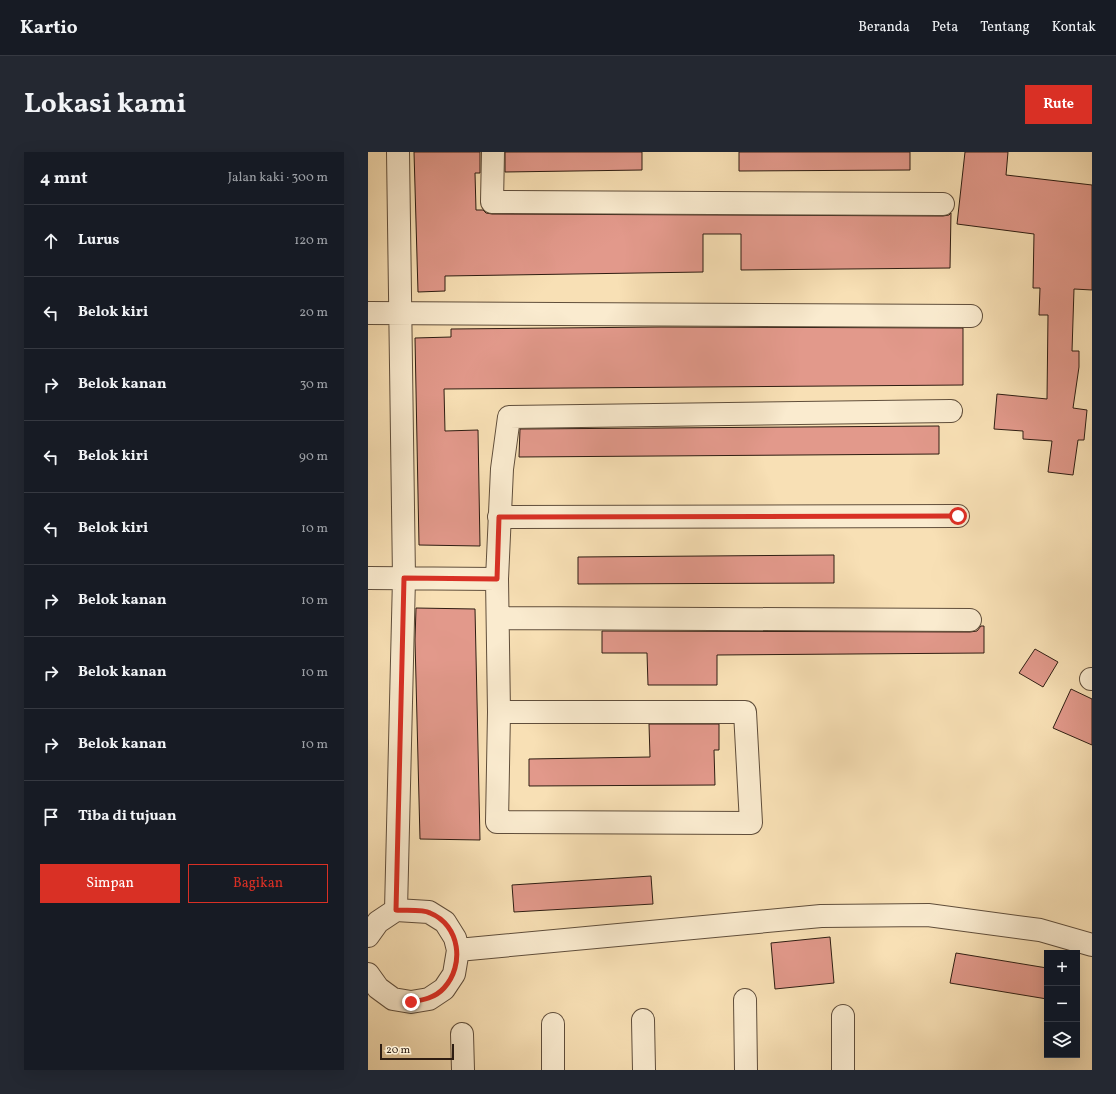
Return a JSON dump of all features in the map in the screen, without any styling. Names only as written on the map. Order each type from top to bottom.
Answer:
[{"type":"street","points":[[396,910],[404,578],[398,152]]},
{"type":"street","points":[[493,152],[492,202],[942,204]]},
{"type":"street","points":[[368,313],[971,316]]},
{"type":"street","points":[[499,712],[745,712],[751,823],[497,822],[499,712],[497,579],[502,469],[509,417],[951,411]]},
{"type":"street","points":[[499,517],[958,516]]},
{"type":"street","points":[[368,578],[497,579]]},
{"type":"street","points":[[498,618],[970,620]]},
{"type":"street","points":[[368,936],[378,922],[396,910],[429,912],[445,922],[455,938],[458,950],[454,974],[444,989],[429,999],[411,1002],[393,999],[378,988],[368,974]]},
{"type":"street","points":[[458,950],[821,916],[928,915],[1040,930],[1092,945]]},
{"type":"street","points":[[745,1000],[746,1070]]},
{"type":"street","points":[[843,1016],[843,1070]]},
{"type":"street","points":[[642,1020],[644,1070]]},
{"type":"street","points":[[553,1024],[553,1070]]},
{"type":"street","points":[[462,1034],[463,1070]]},
{"type":"building","points":[[414,152],[480,152],[480,173],[475,173],[476,210],[483,210],[486,213],[492,214],[943,216],[951,213],[950,268],[741,270],[741,234],[703,234],[703,272],[445,276],[445,291],[418,292]]},
{"type":"building","points":[[505,152],[642,152],[642,170],[505,172]]},
{"type":"building","points":[[739,152],[910,152],[910,170],[739,171]]},
{"type":"building","points":[[965,152],[1008,152],[1006,175],[1092,185],[1092,290],[1074,289],[1072,351],[1079,351],[1079,367],[1073,408],[1087,410],[1084,440],[1078,440],[1073,475],[1048,472],[1052,441],[1023,439],[1023,431],[994,429],[997,394],[1047,399],[1048,315],[1039,315],[1040,288],[1033,288],[1034,234],[957,224]]},
{"type":"building","points":[[661,327],[963,328],[963,385],[444,389],[445,431],[478,430],[480,546],[419,545],[415,338],[451,337],[451,329]]},
{"type":"building","points":[[939,426],[939,454],[519,457],[520,429]]},
{"type":"building","points":[[834,555],[834,583],[578,584],[578,557]]},
{"type":"building","points":[[416,608],[475,609],[480,840],[420,839],[415,640]]},
{"type":"building","points":[[981,626],[984,626],[984,653],[717,655],[717,685],[648,685],[647,653],[602,653],[602,631],[970,632],[977,631]]},
{"type":"building","points":[[1035,649],[1058,662],[1043,687],[1019,673]]},
{"type":"building","points":[[1071,689],[1092,699],[1092,745],[1053,728]]},
{"type":"building","points":[[649,724],[719,724],[719,750],[714,750],[715,785],[529,786],[529,759],[650,757]]},
{"type":"building","points":[[651,876],[653,904],[514,912],[512,885]]},
{"type":"building","points":[[830,937],[834,983],[775,989],[771,943]]},
{"type":"building","points":[[956,953],[1044,968],[1044,999],[950,983]]},
{"type":"route","points":[[411,1002],[429,999],[444,989],[454,974],[458,950],[455,938],[445,922],[429,912],[396,910],[404,578],[497,579],[499,517],[958,516]]}]
